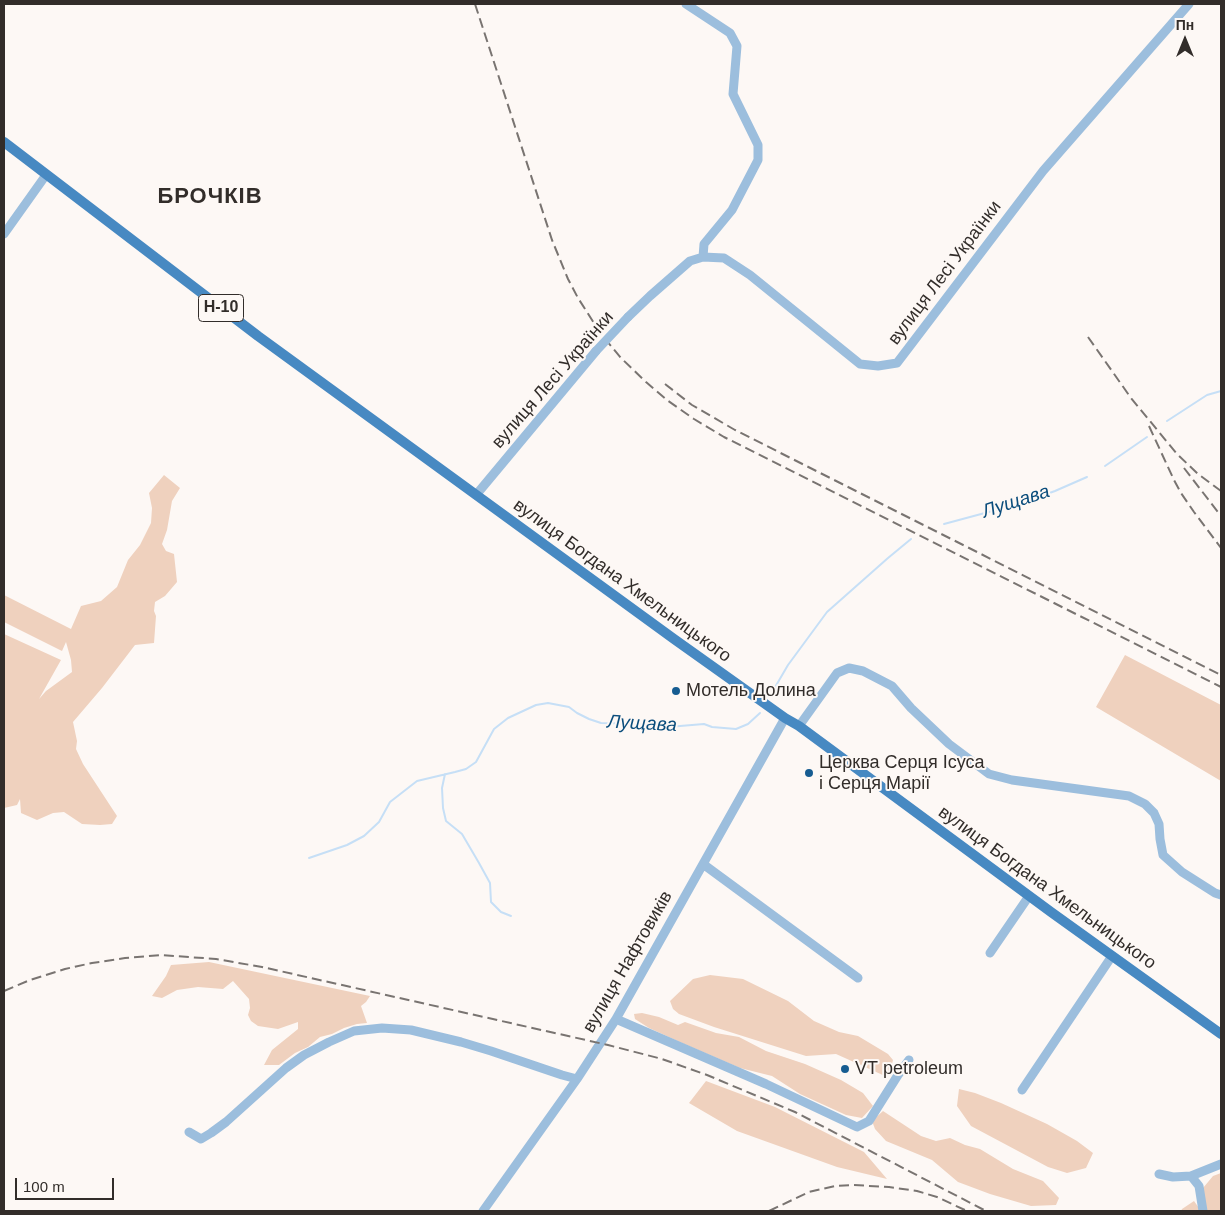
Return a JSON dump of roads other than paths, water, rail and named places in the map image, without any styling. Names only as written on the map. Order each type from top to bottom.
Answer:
[{"type":"main road","name":"Н-10","points":[[4,142],[46,175]]},
{"type":"main road","name":"вулиця Богдана Хмельницького","points":[[46,175],[258,336],[441,470],[674,639],[799,726],[1029,896],[1221,1034]]},
{"type":"street","points":[[686,4],[730,33],[736,46],[733,94],[758,145],[758,160],[732,210],[704,244],[703,258]]},
{"type":"street","name":"вулиця Лесі Українки","points":[[476,495],[596,351],[628,317],[690,261],[703,258],[724,258],[750,275],[860,364],[878,366],[897,362],[1043,171],[1188,4]]},
{"type":"street","points":[[4,234],[46,175]]},
{"type":"street","points":[[799,726],[837,674],[849,668],[863,671],[892,686],[910,708],[949,744],[989,774],[1012,780],[1129,796],[1145,804],[1154,814],[1159,824],[1163,855],[1182,872],[1221,895]]},
{"type":"street","name":"вулиця Нафтовиків","points":[[483,1211],[616,1019],[785,718]]},
{"type":"street","points":[[703,864],[858,978]]},
{"type":"street","points":[[990,953],[1029,896]]},
{"type":"street","points":[[1022,1090],[1112,956]]},
{"type":"street","points":[[616,1019],[857,1126],[868,1121],[909,1060]]},
{"type":"street","points":[[189,1132],[201,1139],[211,1133],[226,1122],[286,1068],[304,1055],[354,1031],[382,1028],[411,1030],[468,1044],[576,1079]]},
{"type":"street","points":[[1159,1174],[1173,1177],[1191,1176],[1221,1164]]},
{"type":"street","points":[[1191,1176],[1198,1186],[1203,1211]]},
{"type":"waterway","name":"Лущава","points":[[1167,421],[1207,395],[1221,391]]},
{"type":"waterway","name":"Лущава","points":[[1105,466],[1147,437]]},
{"type":"waterway","name":"Лущава","points":[[944,524],[1022,503],[1087,477]]},
{"type":"waterway","name":"Лущава","points":[[774,689],[788,665],[827,612],[911,539]]},
{"type":"waterway","name":"Лущава","points":[[309,858],[347,845],[364,836],[379,822],[390,802],[417,781],[466,769],[476,762],[494,729],[508,718],[536,705],[548,703],[569,707],[577,713],[601,723],[649,724],[668,727],[704,724],[712,727],[736,729],[748,724],[760,713]]},
{"type":"waterway","points":[[445,774],[442,788],[446,821],[462,834],[479,863],[490,883],[491,902],[501,912],[511,916]]},
{"type":"railway","points":[[475,4],[552,240],[568,279],[601,334],[621,358],[646,382],[667,400],[724,437],[1221,687]]},
{"type":"railway","points":[[1088,337],[1131,398],[1177,454],[1198,474],[1221,491]]},
{"type":"railway","points":[[665,384],[692,405],[735,430],[1221,675]]},
{"type":"railway","points":[[1149,426],[1181,493],[1221,548]]},
{"type":"railway","points":[[1184,468],[1221,516]]},
{"type":"railway","points":[[4,991],[30,980],[65,969],[125,958],[161,955],[216,959],[262,967],[608,1045],[662,1059],[707,1075],[795,1112],[986,1211]]},
{"type":"railway","points":[[769,1211],[809,1192],[835,1186],[853,1185],[917,1191],[937,1197],[967,1211]]},
{"type":"place","name":"Мотель Долина","points":[[676,691]]},
{"type":"place","name":"Церква Серця Ісуса і Серця Марії","points":[[809,773]]},
{"type":"place","name":"VT petroleum","points":[[845,1069]]},
{"type":"district","name":"БРОЧКІВ","points":[[210,197]]}]
